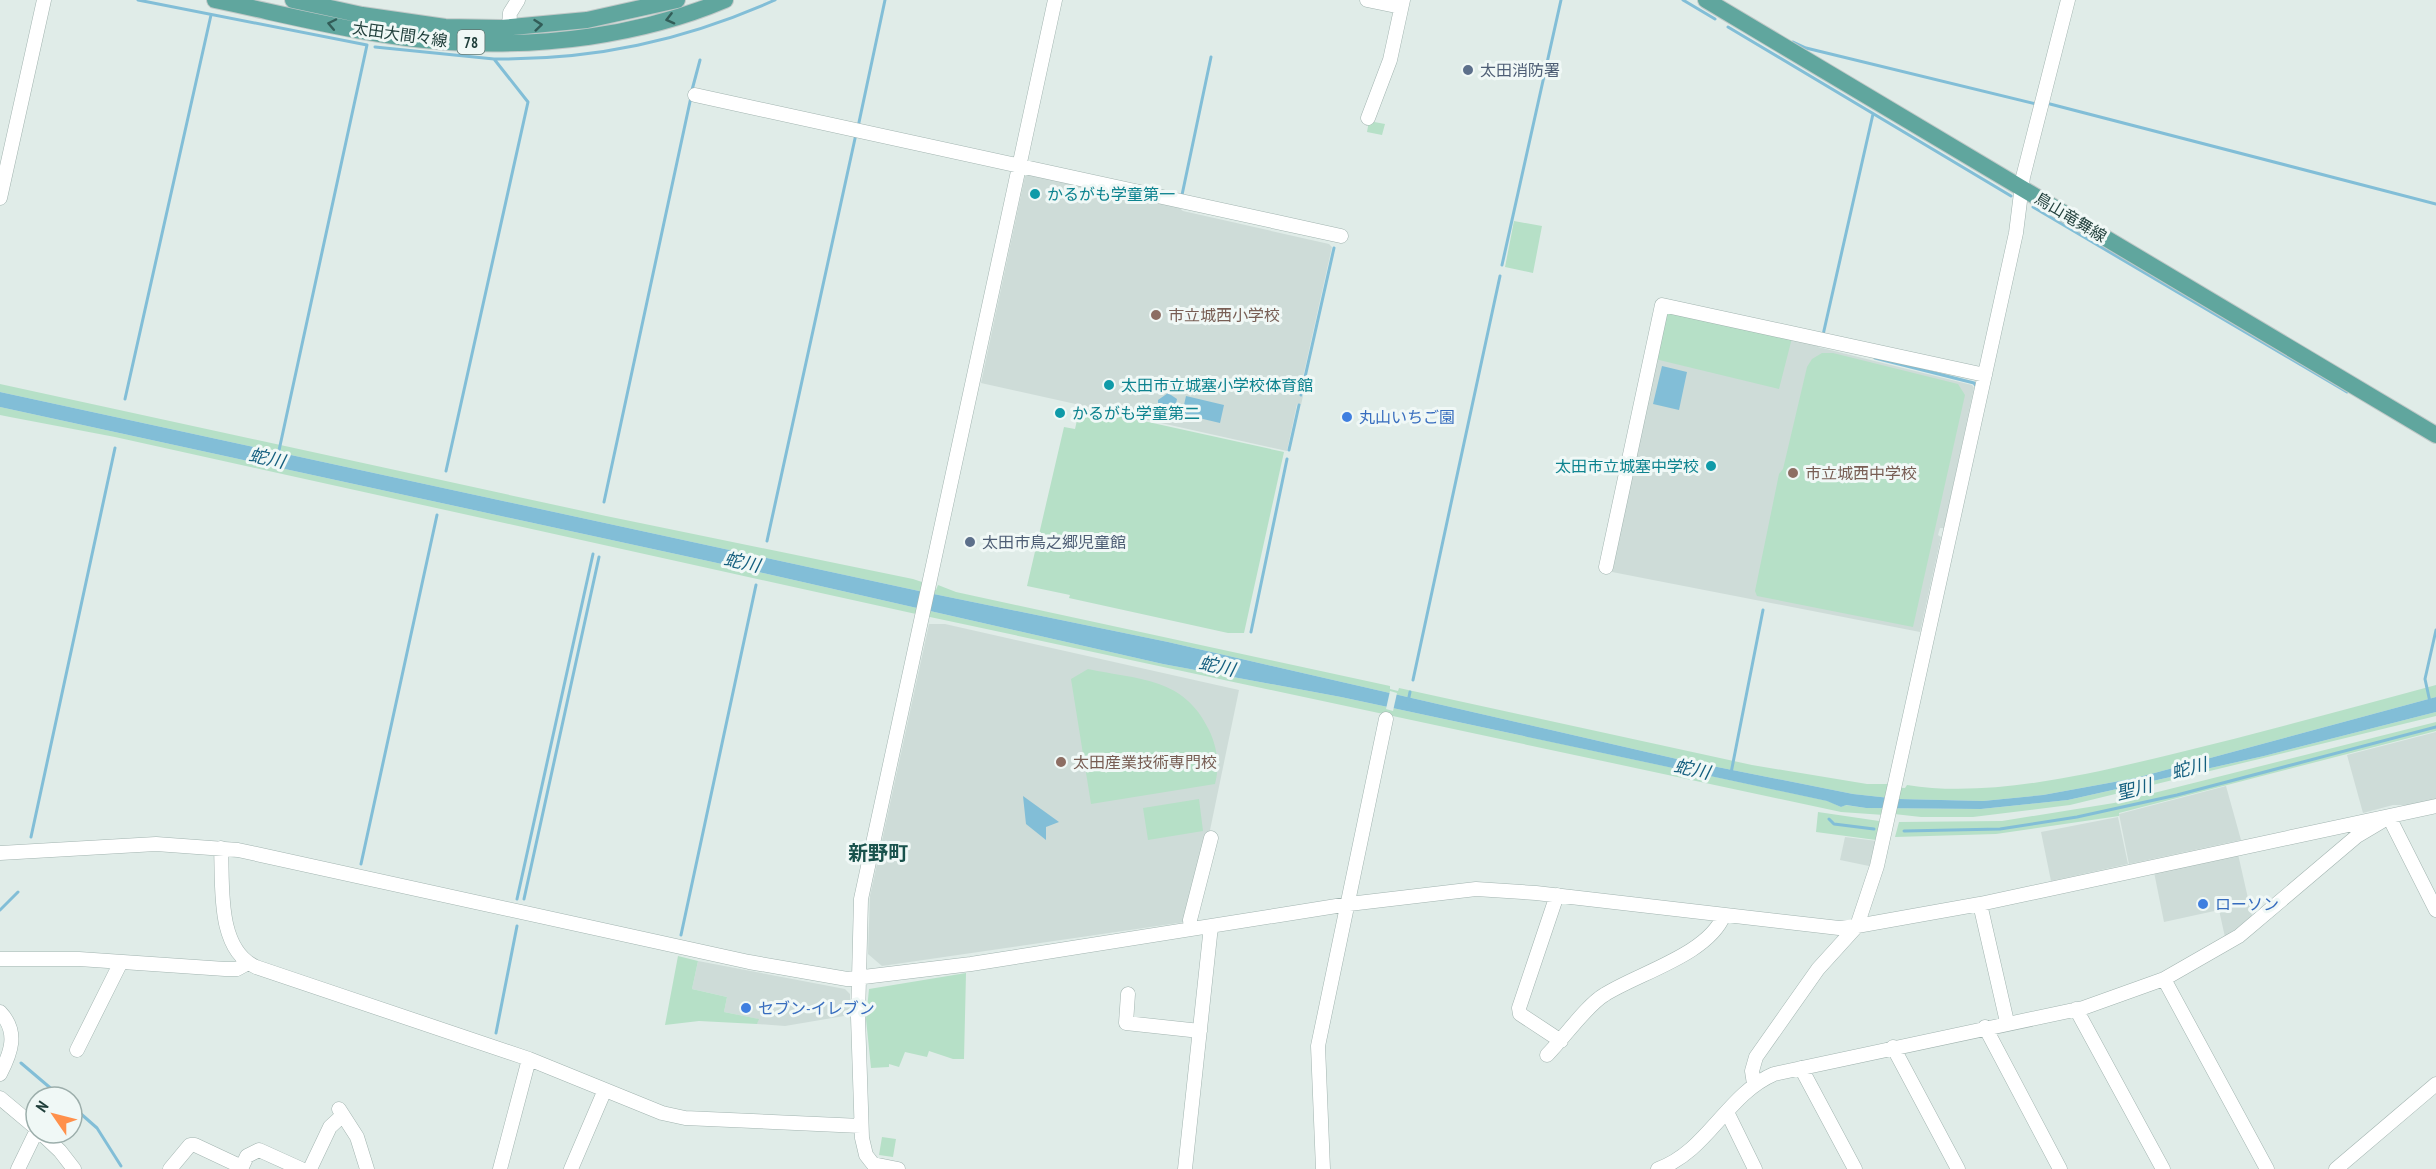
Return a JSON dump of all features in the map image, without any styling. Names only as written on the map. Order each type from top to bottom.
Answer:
[{"type":"main road","name":"太田大間々線","points":[[215,0],[375,33],[448,42],[525,42],[592,37],[676,18],[725,0]]},
{"type":"main road","name":"太田大間々線","points":[[301,1],[362,15],[445,27],[509,28],[587,20],[677,0]]},
{"type":"main road","name":"鳥山竜舞線","points":[[1706,0],[2436,435]]},
{"type":"street","points":[[0,198],[44,0]]},
{"type":"street","points":[[509,28],[510,12],[518,0]]},
{"type":"street","points":[[898,1169],[879,1167],[869,1160],[864,1149],[861,1126],[859,979],[861,899],[1054,0]]},
{"type":"street","points":[[1367,0],[1397,3]]},
{"type":"street","points":[[1754,1084],[1752,1071],[1756,1057],[1818,969],[1857,926],[1877,866],[2016,233],[2022,188],[2067,0]]},
{"type":"street","points":[[1397,3],[1390,60],[1368,118],[1397,3]]},
{"type":"street","points":[[695,95],[1341,236]]},
{"type":"street","points":[[1606,567],[1662,304],[1985,375]]},
{"type":"street","points":[[1323,1169],[1318,1046],[1386,719]]},
{"type":"street","points":[[0,853],[127,845],[221,848],[749,962],[831,978],[859,979],[1436,891],[1479,888],[1839,928],[1980,904],[2436,806]]},
{"type":"street","points":[[2389,817],[2436,910]]},
{"type":"street","points":[[1658,1169],[1675,1161],[1690,1149],[1754,1084],[1774,1074],[2007,1022],[2076,1009],[2164,979],[2239,936],[2357,836],[2389,817]]},
{"type":"street","points":[[1191,929],[1190,920],[1211,838]]},
{"type":"street","points":[[221,848],[225,918],[235,949],[248,963],[530,1059],[604,1092],[662,1113],[685,1118],[861,1126]]},
{"type":"street","points":[[1557,896],[1519,1008],[1520,1014],[1561,1041]]},
{"type":"street","points":[[1980,904],[2007,1022]]},
{"type":"street","points":[[1547,1055],[1602,996],[1695,947],[1720,924],[1724,915]]},
{"type":"street","points":[[1185,1169],[1212,926]]},
{"type":"street","points":[[0,959],[78,959],[120,964],[237,969],[248,963]]},
{"type":"street","points":[[77,1050],[120,964]]},
{"type":"street","points":[[2164,979],[2267,1169]]},
{"type":"street","points":[[1128,994],[1126,1023],[1200,1031]]},
{"type":"street","points":[[2076,1009],[2163,1169]]},
{"type":"street","points":[[0,1012],[8,1024],[13,1044],[0,1074]]},
{"type":"street","points":[[1985,1027],[2060,1169]]},
{"type":"street","points":[[1893,1047],[1958,1169]]},
{"type":"street","points":[[500,1169],[530,1059]]},
{"type":"street","points":[[1801,1068],[1855,1169]]},
{"type":"street","points":[[2336,1169],[2436,1084]]},
{"type":"street","points":[[571,1169],[604,1092]]},
{"type":"street","points":[[0,1098],[24,1119]]},
{"type":"street","points":[[310,1169],[330,1127],[341,1112],[357,1137],[367,1169]]},
{"type":"street","points":[[1728,1112],[1755,1169]]},
{"type":"street","points":[[170,1169],[190,1145],[195,1144],[242,1168],[247,1156],[259,1150],[301,1169]]},
{"type":"street","points":[[18,1169],[29,1145]]},
{"type":"street","points":[[54,1145],[74,1169]]},
{"type":"shaded area","name":"市立城西小学校","points":[[1031,172],[1178,207],[1183,211],[1329,244],[1332,247],[1299,395],[1303,396],[1301,405],[1297,404],[1287,451],[981,383],[1025,176]]},
{"type":"shaded area","name":"市立城西中学校","points":[[1665,316],[1819,343],[1818,347],[1972,385],[1974,388],[1944,528],[1940,528],[1938,535],[1941,537],[1920,632],[1612,572],[1609,567]]},
{"type":"shaded area","name":"太田産業技術専門校","points":[[929,624],[945,624],[1239,690],[1209,835],[1185,922],[882,966],[868,954],[870,896]]},
{"type":"shaded area","points":[[2436,732],[2436,799],[2408,805],[2393,805],[2363,813],[2347,755]]},
{"type":"shaded area","points":[[2226,786],[2241,840],[2129,864],[2119,814]]},
{"type":"shaded area","points":[[2118,817],[2128,864],[2051,881],[2041,832]]},
{"type":"shaded area","points":[[1845,837],[1877,841],[1869,866],[1840,860]]},
{"type":"shaded area","name":"ローソン","points":[[2238,854],[2252,916],[2225,937],[2219,910],[2164,922],[2154,872]]},
{"type":"shaded area","points":[[698,961],[845,989],[850,994],[850,1015],[785,1026],[757,1024],[758,1019],[724,1012],[727,997],[692,989]]},
{"type":"green space","points":[[1369,121],[1385,124],[1382,135],[1367,132]]},
{"type":"green space","points":[[1514,221],[1542,226],[1533,273],[1505,267]]},
{"type":"green space","points":[[1670,313],[1792,338],[1779,389],[1655,359],[1665,316]]},
{"type":"green space","points":[[1822,353],[1833,353],[1958,384],[1965,395],[1913,627],[1757,596],[1755,591],[1779,474],[1783,469],[1807,367],[1812,359]]},
{"type":"green space","points":[[0,384],[606,516],[913,579],[922,582],[922,587],[936,590],[938,585],[956,592],[1390,686],[1390,689],[1398,691],[1399,688],[1752,765],[1867,784],[1890,784],[1891,787],[1905,788],[1907,785],[1974,789],[2045,781],[2115,768],[2181,752],[2436,685],[2436,697],[2136,778],[2043,795],[1983,801],[1899,799],[1853,794],[1677,759],[1168,642],[919,591],[0,392]]},
{"type":"green space","points":[[0,407],[754,571],[1163,664],[1341,697],[1828,801],[1841,807],[1845,805],[1866,808],[1981,809],[2068,800],[2264,756],[2436,712],[2436,716],[2070,805],[1973,817],[1921,817],[1841,812],[930,617],[918,612],[916,614],[115,437],[0,415]]},
{"type":"green space","points":[[1080,407],[1284,452],[1244,633],[1228,633],[1069,598],[1070,595],[1027,586],[1064,427],[1075,429]]},
{"type":"green space","points":[[1088,669],[1158,684],[1173,690],[1187,700],[1199,713],[1214,743],[1217,756],[1215,784],[1091,804],[1071,679]]},
{"type":"green space","points":[[2436,722],[2436,731],[2119,813],[2119,816],[1996,834],[1895,837],[1899,822],[2002,821],[2114,803]]},
{"type":"green space","points":[[1199,799],[1203,831],[1148,840],[1143,808]]},
{"type":"green space","points":[[1818,812],[1879,821],[1883,824],[1876,840],[1816,832]]},
{"type":"green space","points":[[678,956],[698,961],[692,989],[727,997],[724,1012],[759,1019],[757,1024],[699,1021],[665,1025]]},
{"type":"green space","points":[[966,973],[964,1059],[953,1059],[929,1051],[927,1057],[905,1052],[899,1067],[889,1064],[889,1067],[871,1068],[866,1019],[869,989]]},
{"type":"green space","points":[[882,1137],[896,1139],[893,1157],[879,1155]]},
{"type":"water","points":[[1662,366],[1687,372],[1679,410],[1653,404]]},
{"type":"water","name":"蛇川","points":[[0,392],[919,591],[1168,642],[1677,759],[1853,794],[1899,799],[1983,801],[2043,795],[2136,778],[2436,697],[2436,712],[2264,756],[2068,800],[1981,809],[1866,808],[1846,805],[1841,807],[1827,801],[1341,697],[1163,664],[754,571],[0,407]]},
{"type":"water","points":[[1168,393],[1177,399],[1175,408],[1167,412],[1158,410],[1158,400]]},
{"type":"water","points":[[1186,396],[1224,405],[1220,423],[1182,414]]},
{"type":"water","points":[[1023,796],[1059,822],[1046,827],[1046,840],[1026,824]]},
{"type":"pier","points":[[1390,691],[1397,693],[1393,711],[1386,709]]},
{"type":"waterway","name":"蛇川","points":[[138,0],[367,45],[278,455]]},
{"type":"waterway","points":[[494,59],[567,56],[637,45],[706,27],[775,0]]},
{"type":"waterway","points":[[858,127],[885,0]]},
{"type":"waterway","points":[[1502,265],[1561,0]]},
{"type":"waterway","points":[[1683,0],[1715,19]]},
{"type":"waterway","points":[[125,399],[211,15]]},
{"type":"waterway","points":[[1728,27],[2011,196]]},
{"type":"waterway","points":[[1793,42],[1806,48],[2036,104]]},
{"type":"waterway","points":[[375,47],[494,59],[528,102],[446,471]]},
{"type":"waterway","points":[[1182,195],[1211,57]]},
{"type":"waterway","points":[[692,90],[700,60]]},
{"type":"waterway","points":[[604,502],[691,97]]},
{"type":"waterway","points":[[2050,104],[2436,204]]},
{"type":"waterway","points":[[1823,335],[1873,114]]},
{"type":"waterway","points":[[767,541],[856,134]]},
{"type":"waterway","points":[[2033,207],[2347,392]]},
{"type":"waterway","points":[[1301,395],[1334,248]]},
{"type":"waterway","points":[[1413,680],[1500,276]]},
{"type":"waterway","points":[[1875,358],[1974,383],[1977,387]]},
{"type":"waterway","points":[[1289,450],[1299,405]]},
{"type":"waterway","points":[[31,837],[115,448]]},
{"type":"waterway","points":[[1251,632],[1287,459]]},
{"type":"waterway","points":[[361,864],[437,515]]},
{"type":"waterway","points":[[517,899],[593,554]]},
{"type":"waterway","points":[[524,899],[599,557]]},
{"type":"waterway","points":[[681,935],[756,585]]},
{"type":"waterway","points":[[1731,773],[1763,610]]},
{"type":"waterway","points":[[2430,702],[2425,679],[2436,630]]},
{"type":"waterway","points":[[1408,702],[1410,692]]},
{"type":"waterway","name":"聖川","points":[[1904,831],[2000,829],[2077,817],[2177,795],[2436,727]]},
{"type":"waterway","name":"聖川","points":[[1829,819],[1834,824],[1874,829]]},
{"type":"waterway","points":[[0,910],[18,892]]},
{"type":"waterway","points":[[496,1033],[517,926]]},
{"type":"waterway","points":[[21,1063],[47,1085]]},
{"type":"waterway","points":[[84,1117],[97,1128],[121,1166]]},
{"type":"place","name":"太田消防署","points":[[1468,70]]},
{"type":"place","name":"かるがも学童第一","points":[[1035,194]]},
{"type":"place","name":"市立城西小学校","points":[[1156,315]]},
{"type":"place","name":"太田市立城塞小学校体育館","points":[[1109,385]]},
{"type":"place","name":"かるがも学童第二","points":[[1060,413]]},
{"type":"place","name":"丸山いちご園","points":[[1347,417]]},
{"type":"place","name":"太田市立城塞中学校","points":[[1711,466]]},
{"type":"place","name":"市立城西中学校","points":[[1793,473]]},
{"type":"place","name":"太田市鳥之郷児童館","points":[[970,542]]},
{"type":"place","name":"太田産業技術専門校","points":[[1061,762]]},
{"type":"place","name":"ローソン","points":[[2203,904]]},
{"type":"place","name":"セブン-イレブン","points":[[746,1008]]},
{"type":"district","name":"新野町","points":[[878,853]]}]
